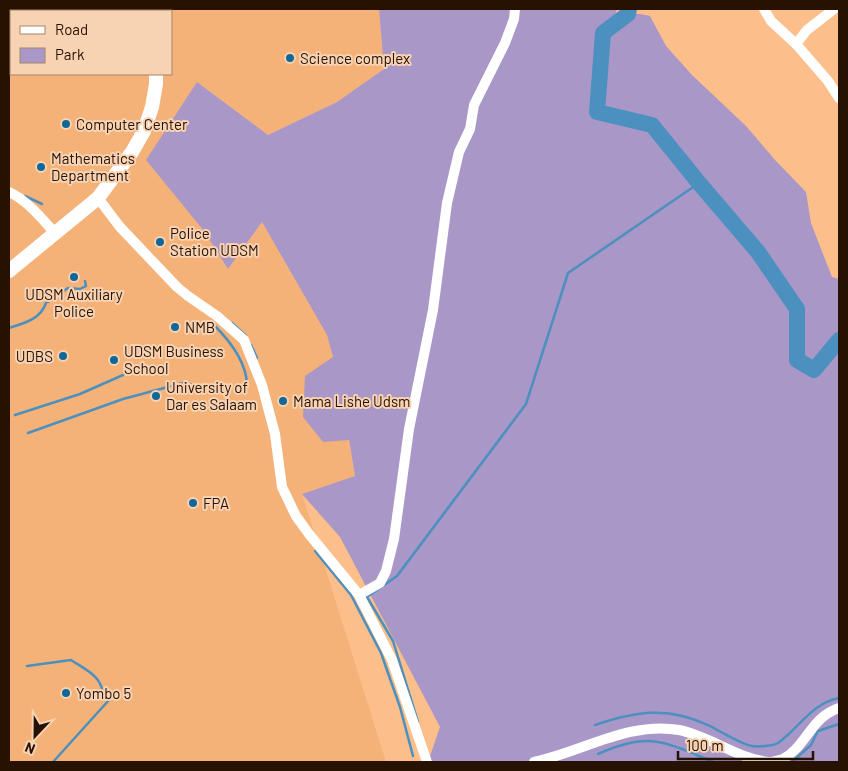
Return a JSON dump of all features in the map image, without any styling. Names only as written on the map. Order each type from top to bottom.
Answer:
[{"type":"street","points":[[359,595],[380,583],[386,571],[394,539],[408,429],[433,310],[447,204],[459,152],[470,129],[474,105],[505,44],[514,19],[514,9]]},
{"type":"street","points":[[764,9],[771,21],[796,44],[839,98]]},
{"type":"street","points":[[796,44],[807,30],[834,9]]},
{"type":"street","points":[[9,271],[98,198],[132,152],[144,131],[152,107],[156,75]]},
{"type":"street","points":[[9,192],[15,194],[32,209],[55,233]]},
{"type":"street","points":[[98,198],[120,227],[177,287],[217,316],[244,340],[262,385],[275,434],[282,487],[296,516],[359,595],[392,660],[427,762]]},
{"type":"street","points":[[534,762],[554,758],[625,733],[664,729],[679,730],[692,734],[753,759],[770,762],[784,758],[794,750],[824,716],[839,708]]},
{"type":"shaded area","name":"University of Dar es Salaam","points":[[9,9],[379,9],[384,69],[337,102],[268,135],[197,82],[204,231],[228,269],[262,222],[327,335],[333,357],[355,476],[302,494],[386,762],[9,762]]},
{"type":"green space","points":[[379,9],[617,9],[613,21],[631,14],[650,16],[666,46],[692,75],[746,126],[806,192],[811,223],[832,277],[839,279],[839,762],[428,762],[440,727],[340,537],[302,494],[355,476],[349,440],[323,442],[303,417],[305,376],[333,357],[327,335],[262,222],[228,269],[204,231],[146,160],[197,82],[268,135],[337,102],[384,69]]},
{"type":"waterway","points":[[629,9],[628,14],[603,33],[597,112],[652,125],[758,252],[797,309],[797,360],[814,370],[839,340]]},
{"type":"waterway","points":[[418,722],[393,641],[367,597],[397,576],[526,404],[568,273],[699,183]]},
{"type":"waterway","points":[[25,196],[42,204]]},
{"type":"waterway","points":[[48,302],[68,288],[80,289],[86,286],[85,281]]},
{"type":"waterway","points":[[9,328],[36,317],[46,303]]},
{"type":"waterway","points":[[232,323],[246,336]]},
{"type":"waterway","points":[[214,325],[226,338],[240,359],[244,367],[247,384]]},
{"type":"waterway","points":[[251,345],[257,358]]},
{"type":"waterway","points":[[15,415],[80,394],[123,375]]},
{"type":"waterway","points":[[28,433],[123,399],[183,383],[194,385]]},
{"type":"waterway","points":[[315,551],[351,595],[381,653],[400,707],[413,756]]},
{"type":"waterway","points":[[27,666],[71,660],[96,678],[100,683],[103,695],[109,700],[53,762]]},
{"type":"waterway","points":[[595,725],[624,716],[666,713],[681,715],[695,720],[748,745],[765,746],[778,743],[813,710],[839,698]]},
{"type":"waterway","points":[[792,762],[811,745],[818,731],[839,724]]},
{"type":"waterway","points":[[598,754],[627,744],[650,741],[672,745],[713,762]]},
{"type":"place","name":"Science complex","points":[[290,58]]},
{"type":"place","name":"Computer Center","points":[[66,124]]},
{"type":"place","name":"Mathematics Department","points":[[41,167]]},
{"type":"place","name":"Police Station UDSM","points":[[160,242]]},
{"type":"place","name":"UDSM Auxiliary Police","points":[[74,277]]},
{"type":"place","name":"NMB","points":[[175,327]]},
{"type":"place","name":"UDBS","points":[[63,356]]},
{"type":"place","name":"UDSM Business School","points":[[114,360]]},
{"type":"place","name":"University of Dar es Salaam","points":[[156,396]]},
{"type":"place","name":"Mama Lishe Udsm","points":[[283,401]]},
{"type":"place","name":"FPA","points":[[193,503]]},
{"type":"place","name":"Yombo 5","points":[[66,693]]}]
